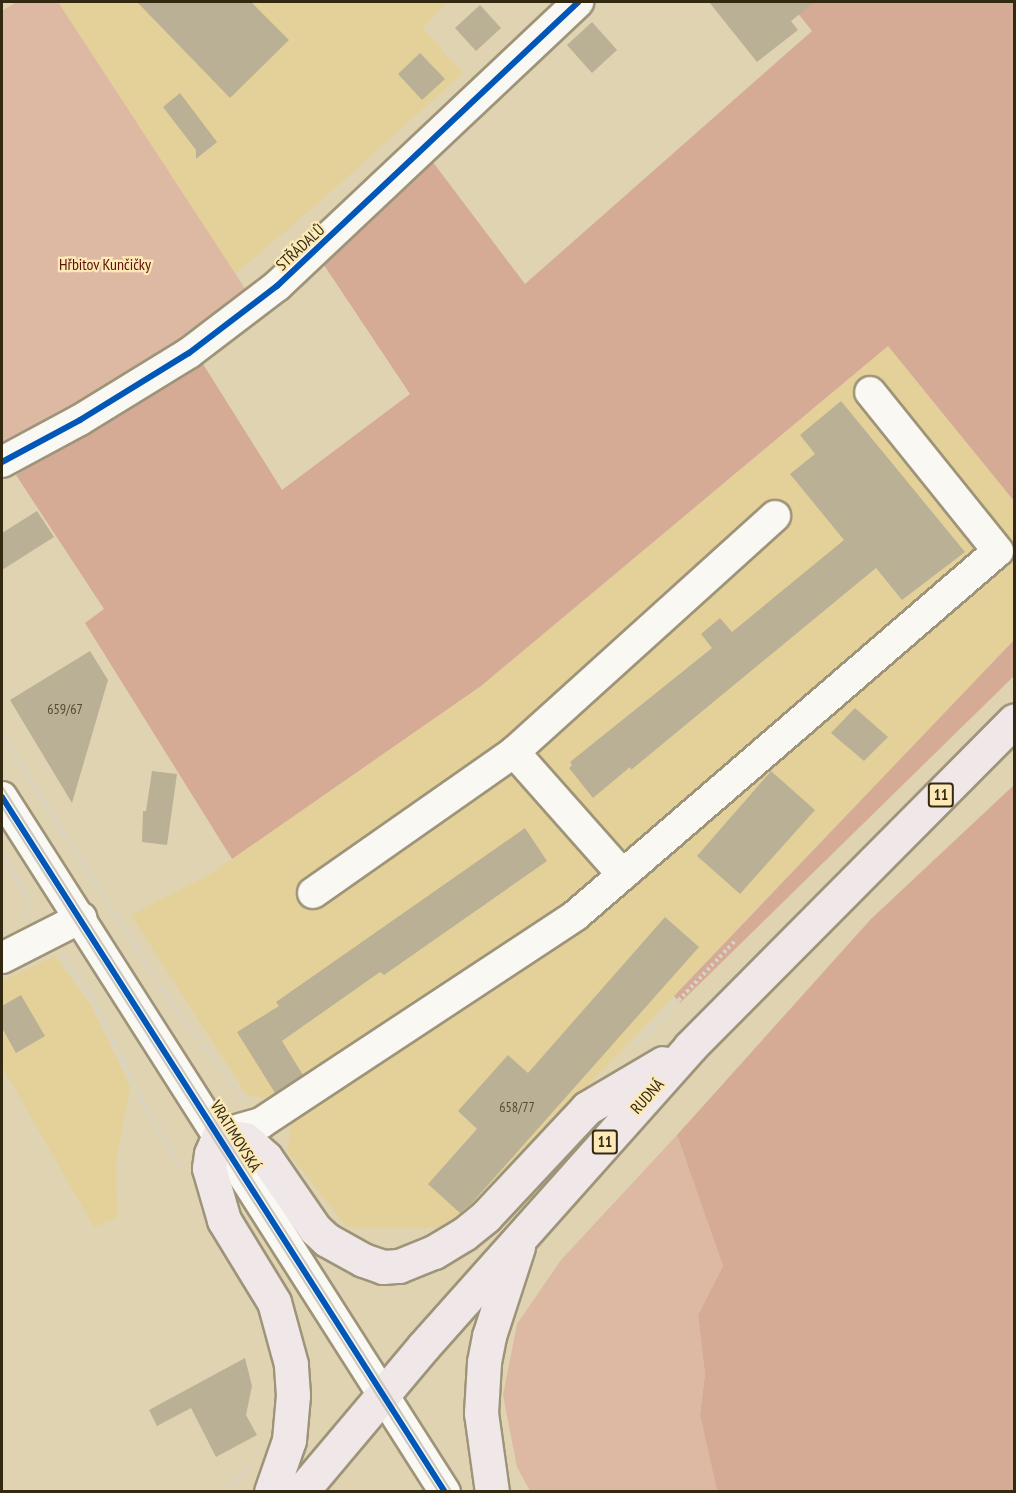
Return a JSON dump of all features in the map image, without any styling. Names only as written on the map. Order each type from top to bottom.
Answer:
[{"type":"main road","name":"RUDNÁ","points":[[301,1491],[521,1236],[690,1047],[1014,721]]},
{"type":"main road","points":[[271,1491],[289,1440],[293,1395],[291,1364],[274,1302],[224,1220],[209,1168],[211,1154],[219,1135],[245,1139],[266,1158],[315,1228],[327,1240],[351,1255],[373,1264],[383,1267],[399,1266],[434,1252],[464,1234],[486,1216],[587,1108],[690,1047]]},
{"type":"main road","points":[[492,1491],[481,1413],[484,1362],[489,1336],[521,1236]]},
{"type":"street","name":"STŘÁDALŮ","points":[[2,462],[80,420],[189,353],[277,286],[578,2]]},
{"type":"street","points":[[219,1135],[261,1123],[576,915],[998,551],[870,392]]},
{"type":"street","points":[[313,893],[514,752],[775,516]]},
{"type":"street","points":[[514,752],[623,875]]},
{"type":"street","name":"VRATIMOVSKÁ","points":[[2,797],[445,1491]]},
{"type":"street","points":[[2,958],[81,918]]},
{"type":"path","points":[[2,735],[172,1004],[261,1123]]},
{"type":"path","points":[[2,856],[25,893],[28,905],[22,922],[39,955],[55,951],[70,965],[93,997],[141,1098],[186,1179]]},
{"type":"path","points":[[223,1491],[253,1464]]},
{"type":"shaded area","points":[[58,2],[448,2],[422,28],[463,73],[324,198],[235,274]]},
{"type":"shaded area","points":[[789,2],[1014,2],[1014,501],[888,346],[481,686],[232,859],[85,623],[104,609],[16,475],[203,364],[282,490],[410,394],[324,265],[432,161],[525,284],[812,31]]},
{"type":"shaded area","points":[[888,346],[1014,501],[1014,640],[451,1228],[347,1227],[287,1151],[292,1121],[277,1099],[247,1095],[131,915],[207,876],[481,686]]},
{"type":"shaded area","points":[[1014,640],[1014,676],[680,1003],[674,996]]},
{"type":"shaded area","points":[[1014,785],[1014,1491],[717,1491],[700,1415],[705,1374],[698,1315],[723,1266],[677,1135],[871,919]]},
{"type":"shaded area","points":[[55,956],[91,1006],[130,1087],[116,1161],[117,1217],[94,1227],[2,1066],[2,981]]},
{"type":"green space","name":"Hřbitov Kunčičky","points":[[17,2],[58,2],[246,290],[149,361],[2,448],[2,11]]},
{"type":"green space","points":[[677,1135],[723,1266],[698,1315],[705,1374],[700,1415],[717,1491],[530,1491],[517,1467],[503,1395],[517,1324],[561,1260]]},
{"type":"building","points":[[137,2],[251,2],[289,40],[230,98]]},
{"type":"building","points":[[709,2],[815,2],[791,21],[798,30],[757,62]]},
{"type":"building","points":[[480,5],[501,28],[476,51],[455,28]]},
{"type":"building","points":[[592,22],[617,50],[592,73],[567,45]]},
{"type":"building","points":[[420,53],[445,79],[422,100],[398,74]]},
{"type":"building","points":[[180,93],[217,142],[196,159],[196,150],[163,107]]},
{"type":"building","points":[[841,401],[965,552],[902,600],[876,568],[631,770],[630,767],[593,798],[569,768],[572,765],[570,762],[712,648],[701,634],[720,618],[732,632],[844,540],[790,474],[815,454],[800,435]]},
{"type":"building","points":[[37,511],[54,537],[2,570],[2,533]]},
{"type":"building","points":[[90,651],[108,680],[72,803],[10,700]]},
{"type":"building","points":[[855,708],[888,737],[864,761],[831,733]]},
{"type":"building","points":[[152,771],[177,774],[167,845],[142,842],[143,811],[146,811]]},
{"type":"building","points":[[771,771],[815,810],[740,894],[697,856]]},
{"type":"building","points":[[525,828],[547,861],[384,975],[380,972],[282,1041],[303,1075],[275,1093],[237,1032],[279,1006],[276,1002]]},
{"type":"building","points":[[665,917],[699,947],[472,1203],[460,1213],[428,1184],[477,1129],[458,1111],[508,1055],[528,1073]]},
{"type":"building","points":[[21,995],[45,1036],[16,1053],[2,1028],[2,1006]]},
{"type":"building","points":[[245,1358],[252,1386],[246,1415],[257,1435],[216,1457],[191,1408],[157,1426],[149,1410]]},
{"type":"tram line","points":[[2,786],[452,1492]]},
{"type":"tram line","points":[[2,806],[439,1492]]},
{"type":"cycle path","points":[[2,462],[80,420],[189,353],[277,286],[578,2]]},
{"type":"cycle path","points":[[2,797],[445,1492]]}]
